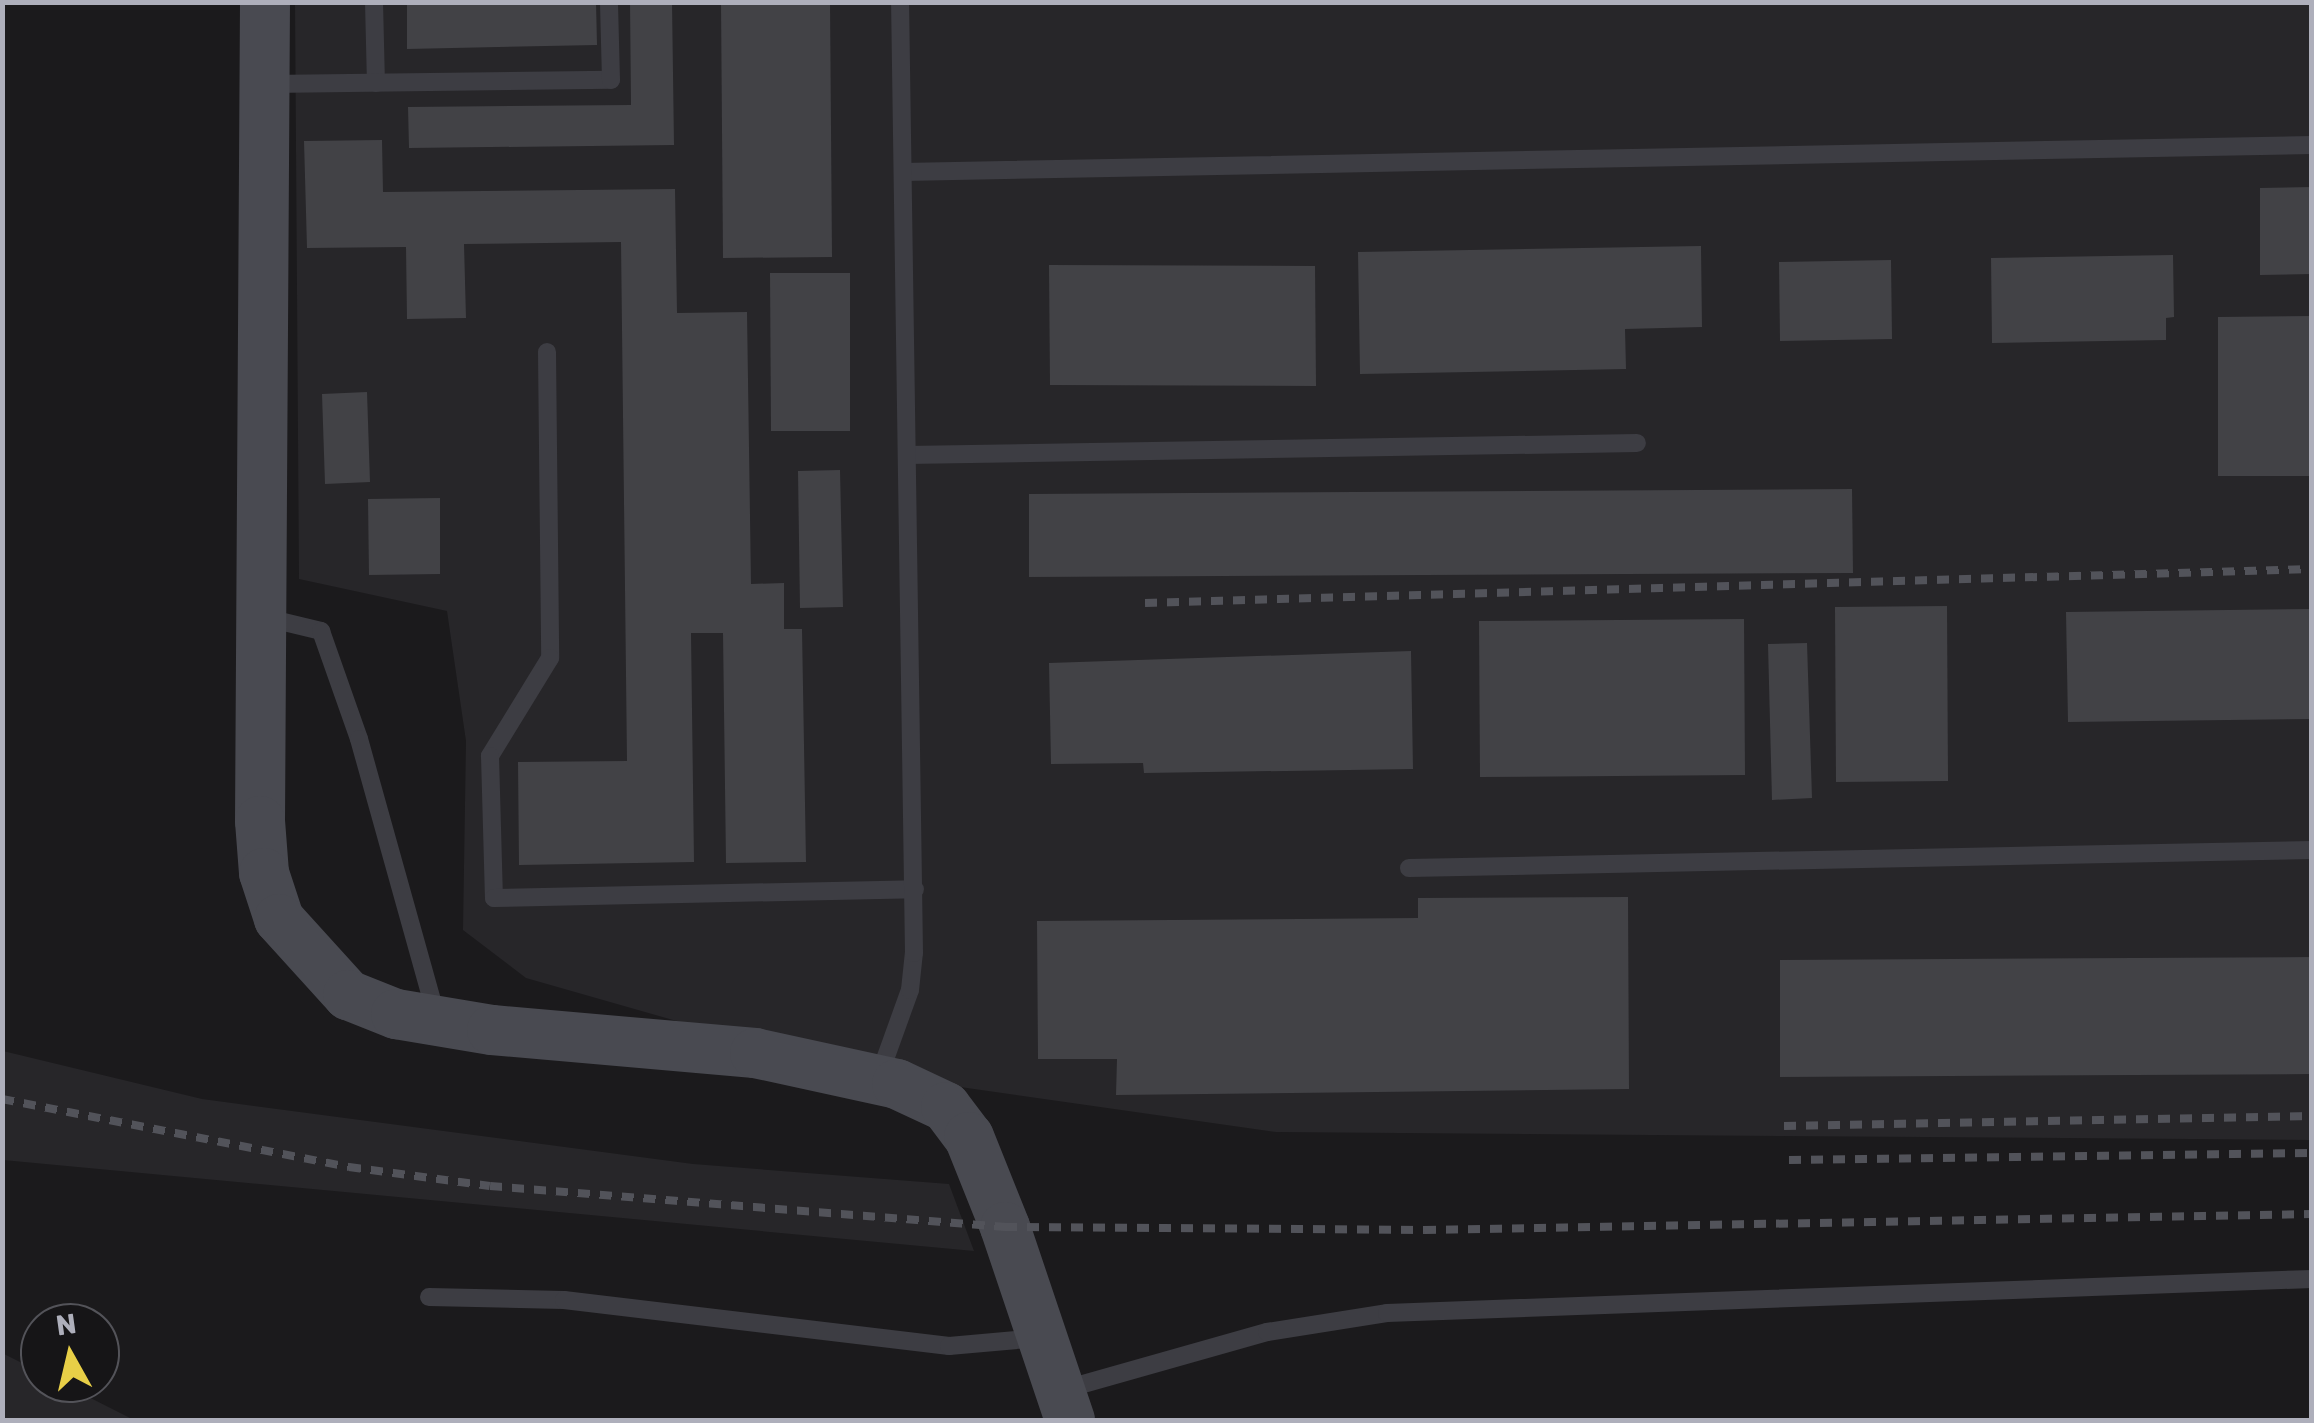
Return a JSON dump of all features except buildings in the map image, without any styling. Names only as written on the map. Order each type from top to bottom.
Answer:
[{"type":"street","points":[[259,12],[264,84],[260,821],[264,873],[278,920],[348,995],[439,1024],[755,1053],[878,1079],[946,1107],[969,1137],[1064,1406]]},
{"type":"lane","points":[[374,2],[376,83]]},
{"type":"lane","points":[[264,84],[611,80],[609,2]]},
{"type":"lane","points":[[878,1079],[910,990],[915,889],[900,2]]},
{"type":"lane","points":[[903,172],[2312,146]]},
{"type":"lane","points":[[547,352],[550,658],[490,756],[494,898],[915,889]]},
{"type":"lane","points":[[908,455],[1637,443]]},
{"type":"lane","points":[[260,616],[321,631],[359,739],[439,1024]]},
{"type":"lane","points":[[1409,868],[2312,850]]},
{"type":"lane","points":[[1064,1406],[1267,1332],[1387,1313],[2312,1280]]},
{"type":"lane","points":[[429,1297],[564,1300],[948,1346],[1039,1338]]},
{"type":"shaded area","points":[[295,3],[2311,3],[2311,1140],[1276,1132],[855,1072],[526,978],[463,930],[466,741],[447,611],[299,579]]},
{"type":"shaded area","points":[[3,1051],[202,1099],[693,1164],[949,1184],[974,1251],[3,1160]]},
{"type":"shaded area","points":[[2,1353],[20,1362],[20,1403],[100,1403],[134,1420],[3,1420]]},
{"type":"railway","points":[[1145,603],[2312,569]]},
{"type":"railway","points":[[2,1099],[349,1167],[490,1186],[1005,1227],[1424,1230],[2312,1214]]},
{"type":"railway","points":[[1784,1126],[2312,1116]]},
{"type":"railway","points":[[1789,1160],[2312,1153]]}]
